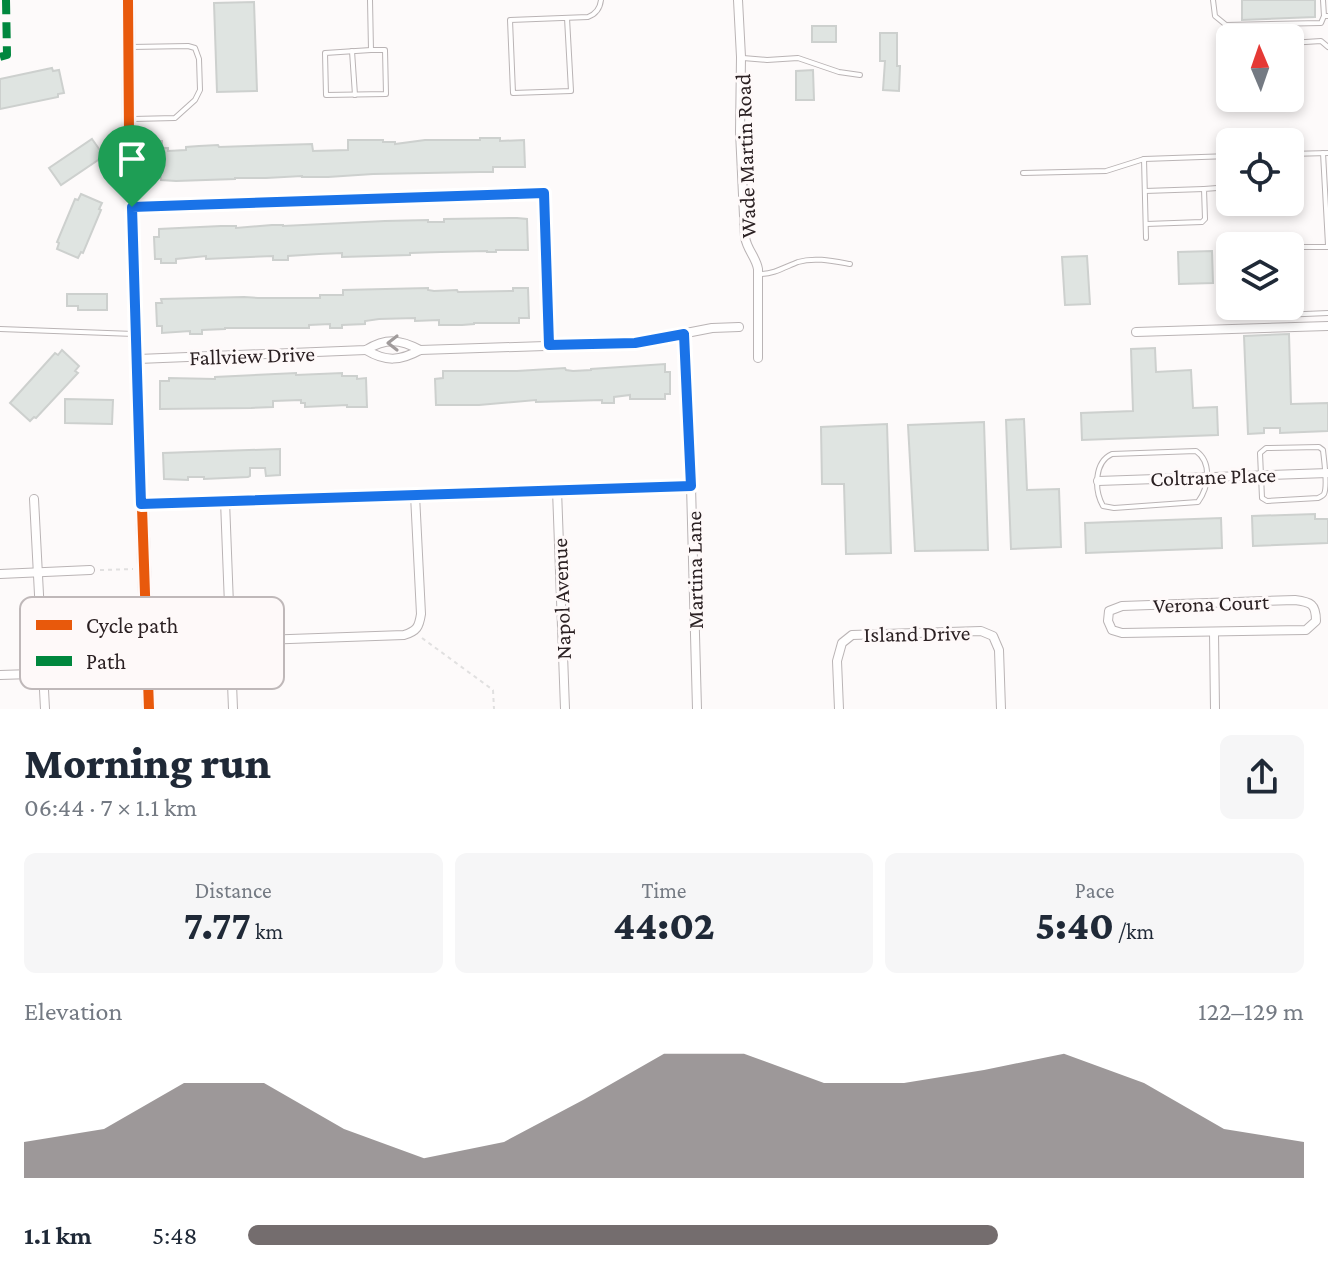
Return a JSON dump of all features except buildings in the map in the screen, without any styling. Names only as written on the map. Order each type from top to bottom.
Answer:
[{"type":"street","points":[[128,0],[144,597]]},
{"type":"street","name":"Wade Martin Road","points":[[738,0],[745,237],[756,262],[758,358]]},
{"type":"street","points":[[132,207],[544,193],[549,345]]},
{"type":"street","points":[[1136,332],[1328,326]]},
{"type":"street","name":"Fallview Drive","points":[[366,350],[380,358],[406,357],[420,350],[635,343],[712,328],[739,327]]},
{"type":"street","name":"Martina Lane","points":[[684,334],[697,709]]},
{"type":"street","name":"Fallview Drive","points":[[138,359],[366,350],[379,343],[404,341],[420,350]]},
{"type":"street","name":"Coltrane Place","points":[[1098,481],[1327,473]]},
{"type":"street","points":[[141,504],[691,486]]},
{"type":"street","name":"Napol Avenue","points":[[557,490],[565,709]]},
{"type":"street","points":[[284,639],[415,632],[421,614],[415,495]]},
{"type":"street","points":[[34,499],[38,597]]},
{"type":"street","points":[[225,501],[229,597]]},
{"type":"street","points":[[0,574],[90,570]]},
{"type":"street","name":"Verona Court","points":[[1295,600],[1310,603],[1316,612],[1316,621],[1306,630],[1214,633],[1122,633],[1109,627],[1108,615],[1109,611],[1122,606],[1295,600]]},
{"type":"street","name":"Island Drive","points":[[839,709],[837,661],[842,643],[852,635],[981,631],[993,636],[999,650],[1001,709]]},
{"type":"street","points":[[1214,633],[1215,709]]},
{"type":"street","points":[[0,675],[20,674]]},
{"type":"street","points":[[44,689],[45,709]]},
{"type":"street","points":[[148,689],[149,709]]},
{"type":"street","points":[[233,689],[233,709]]},
{"type":"lane","points":[[370,0],[371,50]]},
{"type":"lane","points":[[567,18],[571,91],[513,93],[510,20],[588,17],[595,14],[601,0]]},
{"type":"lane","points":[[1213,0],[1215,16],[1226,25],[1321,23],[1326,16],[1323,0]]},
{"type":"lane","points":[[1304,42],[1321,41],[1328,47]]},
{"type":"lane","points":[[129,47],[195,48],[199,59],[200,90],[195,100],[175,118],[129,120]]},
{"type":"lane","points":[[385,50],[386,94],[326,95],[325,53],[352,51],[385,50]]},
{"type":"lane","points":[[352,51],[355,95]]},
{"type":"lane","points":[[741,57],[767,60],[798,58],[839,72],[860,75]]},
{"type":"lane","points":[[1304,154],[1326,153],[1328,246],[1304,247]]},
{"type":"lane","points":[[1023,173],[1106,171],[1144,159],[1216,156]]},
{"type":"lane","points":[[1144,159],[1146,238]]},
{"type":"lane","points":[[1145,191],[1216,188]]},
{"type":"lane","points":[[1146,224],[1204,221],[1204,189]]},
{"type":"lane","points":[[757,274],[818,259],[850,264]]},
{"type":"lane","points":[[1304,314],[1328,313]]},
{"type":"lane","points":[[0,329],[137,334]]},
{"type":"lane","points":[[1319,447],[1323,450],[1327,490],[1318,498],[1267,501],[1262,498],[1261,474],[1260,453],[1266,448],[1319,447]]},
{"type":"lane","points":[[1196,451],[1206,462],[1207,476],[1202,498],[1189,504],[1103,506],[1098,481],[1100,464],[1112,454],[1196,451]]},
{"type":"path","points":[[90,570],[143,569]]},
{"type":"path","points":[[415,632],[493,690],[494,709]]},
{"type":"marked path","points":[[0,57],[7,55],[6,0]]},
{"type":"cycle path","points":[[128,0],[129,133],[145,597]]},
{"type":"cycle path","points":[[132,207],[544,193],[549,345]]},
{"type":"cycle path","points":[[141,504],[691,486]]},
{"type":"cycle path","points":[[148,689],[149,709]]},
{"type":"route","points":[[544,193],[549,345],[635,343],[684,334],[691,486],[141,504],[132,207],[544,193]]}]
